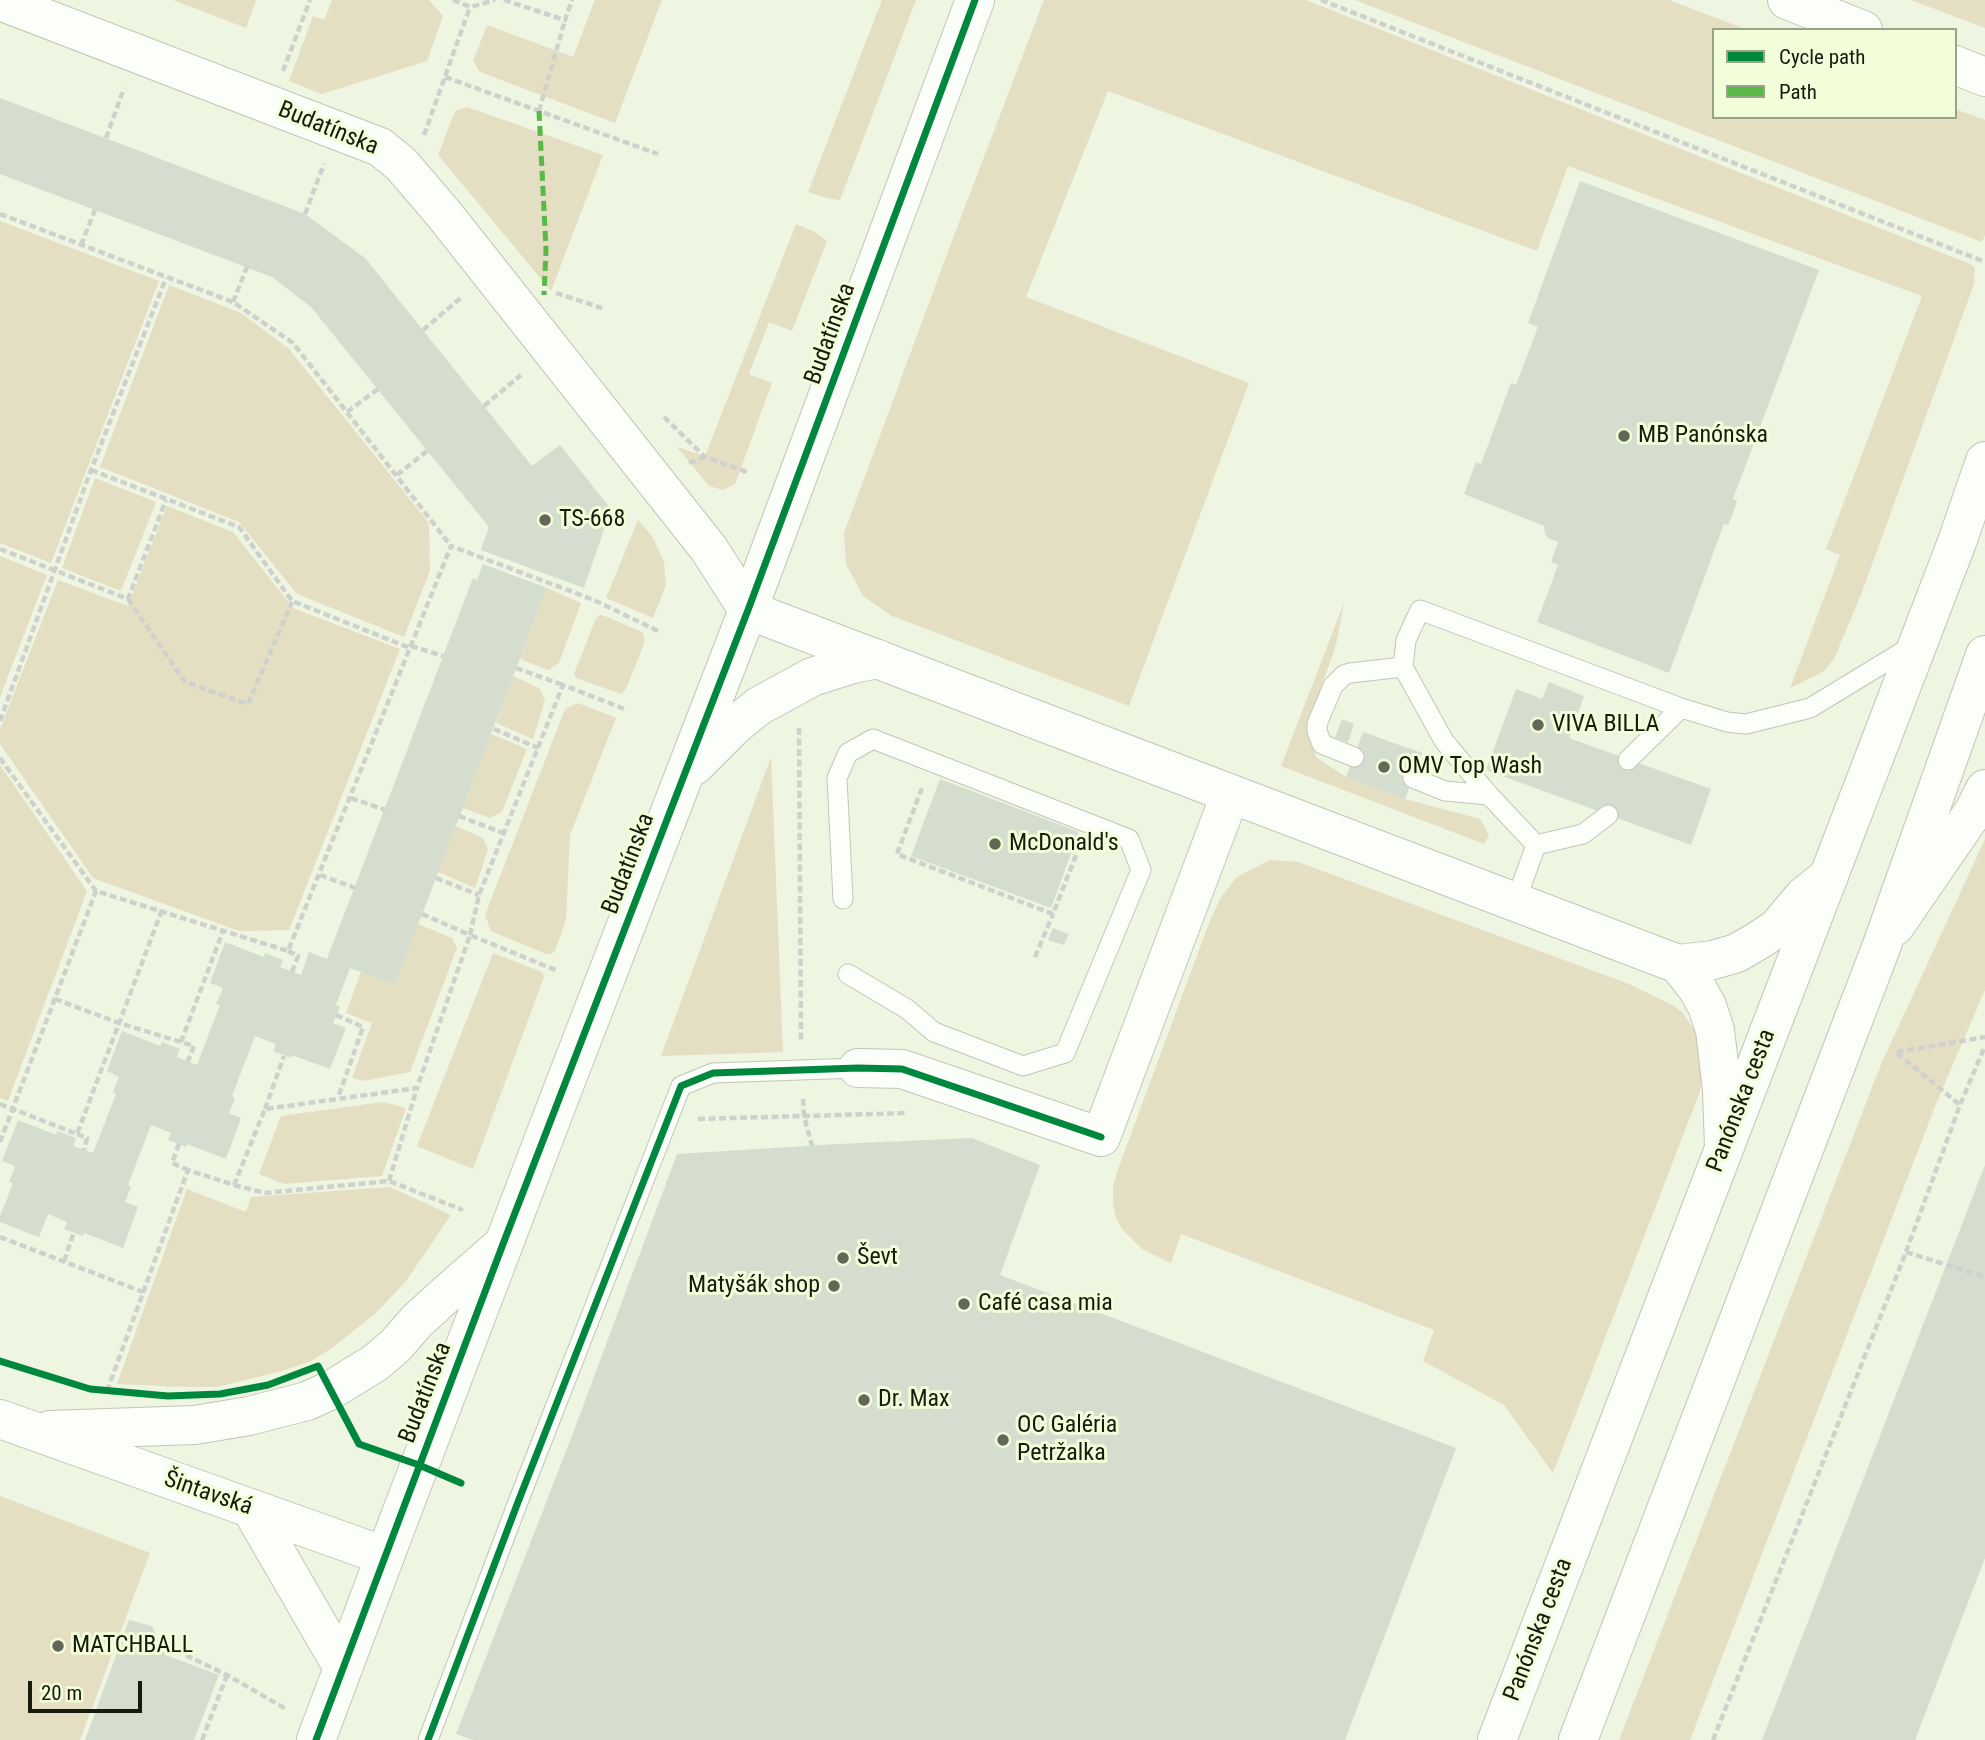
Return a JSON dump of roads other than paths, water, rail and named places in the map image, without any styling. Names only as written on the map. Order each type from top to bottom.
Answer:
[{"type":"street","name":"Budatínska","points":[[316,1740],[503,1244],[748,610],[975,0]]},
{"type":"street","points":[[1787,0],[1858,28]]},
{"type":"street","name":"Budatínska","points":[[0,1],[380,147],[401,164],[443,213],[709,549],[748,610]]},
{"type":"street","points":[[1957,66],[1985,77]]},
{"type":"street","name":"Panónska cesta","points":[[1497,1740],[1957,542],[1985,461]]},
{"type":"street","points":[[748,610],[1678,964],[1713,960],[1737,953],[1777,928],[1804,896],[1829,876]]},
{"type":"street","points":[[1578,1740],[1882,946],[1985,655]]},
{"type":"street","points":[[684,778],[734,726],[760,706],[812,677],[878,659]]},
{"type":"street","points":[[1882,946],[1974,811],[1985,789]]},
{"type":"street","points":[[858,1068],[902,1069],[1101,1137],[1230,795]]},
{"type":"street","points":[[1678,964],[1697,988],[1707,1006],[1715,1030],[1722,1090],[1724,1146]]},
{"type":"street","name":"Budatínska","points":[[338,1404],[425,1314],[503,1244]]},
{"type":"street","name":"Šintavská","points":[[15,1425],[195,1425],[284,1408],[338,1404]]},
{"type":"street","name":"Šintavská","points":[[15,1425],[385,1556]]},
{"type":"street","points":[[251,1509],[343,1668]]},
{"type":"lane","points":[[1536,845],[1444,741],[1403,667],[1406,640],[1420,610],[1681,708],[1727,722],[1746,724],[1810,708],[1918,642]]},
{"type":"lane","points":[[1354,757],[1322,744],[1317,731],[1317,723],[1333,686],[1343,675],[1350,673],[1403,667]]},
{"type":"lane","points":[[1628,760],[1681,708]]},
{"type":"lane","points":[[843,899],[837,778],[848,752],[873,739],[1129,839],[1141,870],[1065,1053],[1023,1066],[934,1032],[907,1009],[848,974]]},
{"type":"lane","points":[[1413,778],[1445,791],[1489,795]]},
{"type":"lane","points":[[1536,845],[1583,834],[1608,815]]},
{"type":"lane","points":[[1515,903],[1536,845]]},
{"type":"lane","points":[[428,1740],[681,1086],[713,1073],[858,1068]]},
{"type":"place","name":"MB Panónska","points":[[1624,436]]},
{"type":"place","name":"TS-668","points":[[545,520]]},
{"type":"place","name":"VIVA BILLA","points":[[1538,725]]},
{"type":"place","name":"OMV Top Wash","points":[[1384,767]]},
{"type":"place","name":"McDonald's","points":[[995,844]]},
{"type":"place","name":"Ševt","points":[[843,1258]]},
{"type":"place","name":"Matyšák shop","points":[[834,1286]]},
{"type":"place","name":"Café casa mia","points":[[964,1304]]},
{"type":"place","name":"Dr. Max","points":[[864,1400]]},
{"type":"place","name":"OC Galéria Petržalka","points":[[1003,1440]]},
{"type":"place","name":"MATCHBALL","points":[[58,1646]]}]
